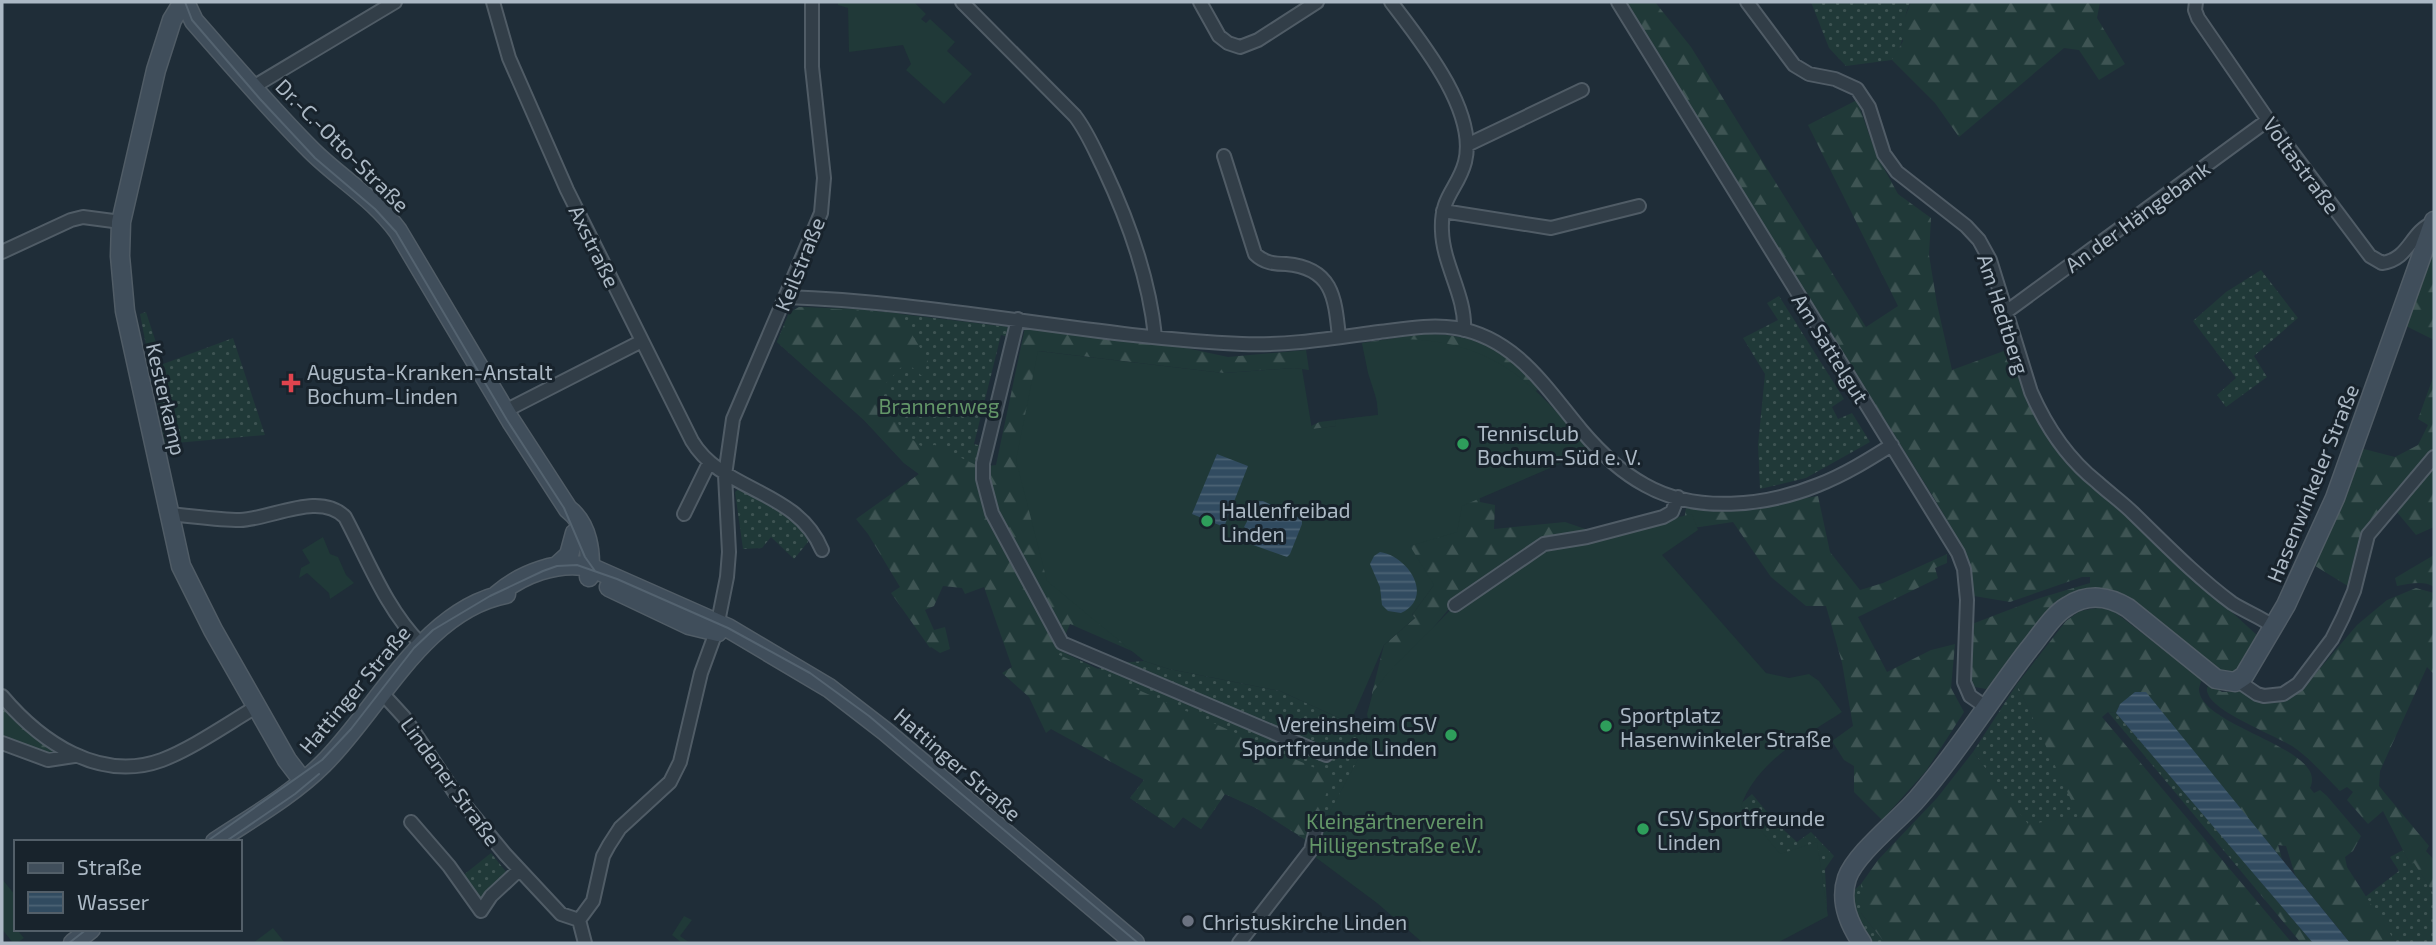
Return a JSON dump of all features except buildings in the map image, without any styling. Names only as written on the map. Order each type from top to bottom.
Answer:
[{"type":"street","name":"Dr.-C.-Otto-Straße","points":[[184,2],[194,22],[253,88],[311,149],[389,218],[505,411],[568,509],[578,516],[590,552],[588,570]]},
{"type":"street","name":"Kesterkamp","points":[[184,2],[172,20],[156,70],[121,222],[120,256],[125,311],[181,566],[256,707],[287,760],[303,781]]},
{"type":"street","points":[[253,88],[395,2]]},
{"type":"street","name":"Axstraße","points":[[493,2],[509,58],[582,223],[692,441],[700,455],[725,475]]},
{"type":"street","name":"Keilstraße","points":[[579,920],[593,901],[603,856],[620,828],[663,789],[676,772],[683,753],[701,673],[716,627],[727,577],[729,552],[725,475],[733,419],[821,213],[825,185],[813,78],[812,2]]},
{"type":"street","points":[[962,2],[1075,116],[1085,130],[1132,237],[1151,306],[1155,336]]},
{"type":"street","points":[[1200,2],[1219,36],[1225,42],[1241,47],[1258,40],[1317,2]]},
{"type":"street","points":[[1391,2],[1449,83],[1460,113],[1466,145],[1465,164],[1448,194],[1443,211],[1443,242],[1462,306],[1464,330]]},
{"type":"street","name":"Am Sattelgut","points":[[1618,2],[1961,559],[1967,600],[1964,682],[1970,696],[1986,707]]},
{"type":"street","name":"Am Hedtberg","points":[[1747,2],[1794,65],[1810,74],[1851,85],[1865,98],[1879,144],[1889,162],[1905,180],[1966,226],[1979,240],[1988,256],[2031,392],[2040,412],[2066,450],[2095,481],[2217,591],[2274,627]]},
{"type":"street","name":"Voltastraße","points":[[2196,2],[2198,18],[2268,120],[2377,262],[2397,259],[2424,227],[2434,222]]},
{"type":"street","points":[[1466,145],[1582,90]]},
{"type":"street","name":"An der Hängebank","points":[[2006,312],[2268,120]]},
{"type":"street","points":[[1224,156],[1255,254],[1265,261],[1304,267],[1322,278],[1334,298],[1339,337]]},
{"type":"street","points":[[1443,211],[1551,228],[1639,206]]},
{"type":"street","points":[[2,252],[71,220],[83,217],[121,222]]},
{"type":"street","name":"Hasenwinkeler Straße","points":[[2238,681],[2246,673],[2291,596],[2335,498],[2434,222]]},
{"type":"street","points":[[786,297],[854,300],[1155,336],[1247,344],[1281,343],[1423,327],[1464,330],[1495,341],[1521,359],[1598,449],[1624,471],[1647,486],[1697,502],[1754,502],[1780,497],[1833,479],[1892,445]]},
{"type":"street","points":[[1018,319],[983,463],[983,479],[992,513],[1062,643],[1326,755]]},
{"type":"street","points":[[505,411],[642,341]]},
{"type":"street","points":[[1862,943],[1845,907],[1845,887],[1851,869],[1926,788],[2024,656],[2064,608],[2081,599],[2112,599],[2128,608],[2216,679],[2238,681],[2264,696],[2283,694],[2298,684],[2332,639],[2354,591],[2368,535],[2434,457]]},
{"type":"street","points":[[684,514],[709,463]]},
{"type":"street","points":[[725,475],[752,486],[791,512],[815,534],[822,550]]},
{"type":"street","points":[[1455,605],[1544,544],[1587,537],[1663,517],[1672,512],[1678,497]]},
{"type":"street","points":[[169,514],[242,520],[330,506],[345,517],[391,605],[407,630],[421,644]]},
{"type":"street","name":"Dr.-C.-Otto-Straße","points":[[568,509],[569,520],[588,570]]},
{"type":"street","points":[[558,565],[569,555],[575,533]]},
{"type":"street","name":"Hattinger Straße","points":[[218,840],[320,768],[421,644],[454,617],[497,595],[507,586],[558,565],[588,570],[656,611],[695,627],[716,627],[740,635],[829,688],[1135,943]]},
{"type":"street","name":"Hattinger Straße","points":[[497,595],[510,593],[555,576],[588,570]]},
{"type":"street","name":"Lindener Straße","points":[[383,693],[404,717],[460,800],[519,870],[564,916],[579,920]]},
{"type":"street","points":[[2,696],[33,729],[74,756],[92,762],[117,765],[154,762],[177,752],[256,707]]},
{"type":"street","points":[[2,743],[48,760],[74,756]]},
{"type":"street","points":[[411,822],[449,866],[481,911],[491,897],[519,870]]},
{"type":"street","points":[[1238,943],[1311,850],[1316,829]]},
{"type":"street","points":[[579,920],[585,943]]},
{"type":"green space","points":[[838,2],[914,2],[926,14],[921,19],[926,23],[930,19],[955,42],[947,51],[972,74],[944,104],[906,70],[911,64],[903,45],[849,52],[848,8],[838,5]]},
{"type":"green space","points":[[1623,2],[1655,2],[1691,47],[1866,327],[1898,306],[1808,125],[1857,100],[1876,154],[1898,194],[1931,218],[1929,255],[1952,370],[2012,348],[2042,426],[2161,547],[2259,637],[2232,680],[2123,597],[2071,595],[1996,684],[1986,689],[1975,687],[1969,677],[1972,624],[2040,598],[2090,583],[2090,577],[2082,577],[2010,602],[1974,596],[1964,556],[1934,498]]},
{"type":"green space","points":[[1811,2],[1911,2],[1907,9],[1901,44],[1892,60],[1846,66],[1829,48]]},
{"type":"green space","points":[[1911,2],[2100,2],[2097,18],[2125,64],[2099,80],[2079,50],[2064,48],[1959,137],[1935,103],[1892,60],[1903,41],[1899,32]]},
{"type":"green space","points":[[2434,245],[2434,340],[2404,325]]},
{"type":"green space","points":[[2261,270],[2298,318],[2254,356],[2267,377],[2226,407],[2217,395],[2236,378],[2193,321],[2226,292]]},
{"type":"green space","points":[[1779,296],[1844,399],[1832,407],[1838,419],[1852,413],[1870,442],[1806,478],[1760,489],[1758,445],[1765,374],[1743,338],[1778,320],[1767,303]]},
{"type":"green space","name":"Brannenweg","points":[[799,307],[859,309],[1009,327],[1009,337],[1001,335],[974,444],[982,446],[1049,639],[1067,654],[1098,669],[1118,663],[1144,661],[1169,669],[1280,691],[1350,723],[1369,724],[1365,746],[1311,854],[1307,841],[1256,808],[1225,794],[1201,829],[1183,817],[1174,828],[1130,798],[1144,780],[994,598],[919,474],[904,463],[864,420],[777,342],[789,313]]},
{"type":"green space","points":[[799,307],[899,313],[928,361],[922,376],[906,362],[876,394],[895,414],[901,431],[921,446],[935,445],[980,467],[996,465],[1026,323],[1154,341],[1228,357],[1306,350],[1309,370],[1294,368],[1223,373],[1039,351],[1141,655],[1070,624],[1057,654],[1333,776],[1308,841],[1256,808],[1225,794],[1201,829],[1183,817],[1174,828],[1130,798],[1144,780],[1051,729],[1046,733],[1029,697],[1002,673],[1012,667],[984,587],[965,594],[962,588],[943,586],[934,606],[925,610],[934,630],[945,627],[950,649],[940,653],[930,648],[891,593],[900,587],[856,519],[919,474],[904,463],[864,420],[777,342],[789,313]]},
{"type":"green space","points":[[146,312],[163,364],[233,338],[265,435],[165,444],[140,314]]},
{"type":"green space","points":[[1422,334],[1458,337],[1488,346],[1515,363],[1540,389],[1516,399],[1302,431],[1319,422],[1379,415],[1362,343]]},
{"type":"green space","name":"Hallenfreibad Linden","points":[[1397,339],[1430,341],[1459,347],[1485,356],[1508,369],[1549,404],[1590,451],[1462,506],[1457,532],[1410,546],[1434,585],[1412,615],[1415,618],[1384,645],[1350,723],[1280,691],[1169,669],[1144,661],[1047,581],[1016,460],[1038,351],[1223,373],[1302,369],[1312,429],[1336,426],[1335,420],[1378,415],[1362,343]]},
{"type":"green space","points":[[2434,375],[2434,450],[2362,534],[2351,588],[2312,564],[2360,448],[2395,457],[2418,445],[2428,425],[2418,419]]},
{"type":"green space","points":[[1472,432],[1480,502],[1495,505],[1494,529],[1565,522],[1591,531],[1458,598],[1432,629],[1629,943],[1576,943],[1398,741],[1372,693],[1384,645],[1415,618],[1412,615],[1433,586],[1405,545]]},
{"type":"green space","points":[[2434,462],[2434,527],[2416,535],[2396,511]]},
{"type":"green space","points":[[744,489],[781,509],[807,533],[808,542],[794,559],[771,537],[762,548],[743,549],[735,492]]},
{"type":"green space","points":[[1818,496],[1830,552],[1860,590],[1883,583],[1947,554],[1947,563],[1935,568],[1938,578],[1858,617],[1887,672],[1931,650],[1955,644],[1951,688],[1964,712],[1926,771],[1882,820],[1854,792],[1854,766],[1844,760],[1832,741],[1853,726],[1842,663],[1826,606],[1806,606],[1771,577],[1733,522],[1693,528],[1684,521],[1686,508],[1751,507]]},
{"type":"green space","name":"Sportplatz Hasenwinkeler Straße","points":[[1692,514],[1698,530],[1662,555],[1766,673],[1789,678],[1809,674],[1819,681],[1842,712],[1770,763],[1748,790],[1741,806],[1780,854],[1817,842],[1828,916],[1777,943],[1423,943],[1377,903],[1311,854],[1325,821],[1365,746],[1369,724],[1367,714],[1373,692],[1387,674],[1464,596],[1527,551]]},
{"type":"green space","points":[[323,537],[330,554],[338,557],[346,575],[354,583],[330,599],[329,593],[307,573],[299,578],[301,568],[310,563],[302,550]]},
{"type":"green space","points":[[2434,555],[2434,587],[2421,583],[2397,586],[2395,578]]},
{"type":"green space","points":[[2416,588],[2434,593],[2434,674],[2427,667],[2380,771],[2379,786],[2429,846],[2426,851],[2434,860],[2434,894],[2414,863],[2410,864],[2383,811],[2368,824],[2347,800],[2353,792],[2347,787],[2340,791],[2292,746],[2221,708],[2207,690],[2209,684],[2222,692],[2244,691],[2275,701],[2299,693],[2357,625],[2387,600]]},
{"type":"green space","points":[[2097,608],[2112,610],[2202,679],[2199,689],[2205,703],[2219,715],[2284,749],[2301,761],[2311,774],[2310,788],[2314,793],[2320,790],[2327,796],[2361,836],[2353,851],[2345,857],[2347,867],[2396,943],[2350,943],[2295,875],[2286,846],[2278,845],[2282,859],[2245,815],[2120,704],[2116,713],[2108,712],[2102,717],[2292,943],[1885,943],[1861,913],[1861,884],[1878,860],[1937,798],[1973,752],[2028,824],[2079,817],[2017,684],[2066,621],[2080,611]]},
{"type":"green space","points":[[2017,684],[2080,817],[2028,825],[1973,752]]},
{"type":"green space","points":[[2,703],[16,720],[53,752],[49,755],[2,737]]},
{"type":"green space","points":[[2108,712],[2116,713],[2246,864],[2240,870]]},
{"type":"green space","points":[[1752,794],[1776,823],[1797,842],[1811,832],[1834,856],[1825,869],[1827,907],[1819,908],[1737,807]]},
{"type":"green space","points":[[2403,850],[2410,864],[2414,862],[2434,894],[2434,943],[2396,943],[2365,897],[2399,871],[2390,857]]},
{"type":"green space","points":[[491,853],[507,873],[483,901],[476,900],[461,877]]},
{"type":"green space","points":[[2246,864],[2313,943],[2301,943],[2240,870]]},
{"type":"green space","points":[[2,879],[14,894],[14,931],[20,931],[24,938],[13,943],[2,929]]},
{"type":"green space","points":[[1861,884],[1861,913],[1885,943],[1870,943],[1861,932],[1850,894]]},
{"type":"green space","points":[[684,916],[692,920],[680,936],[690,943],[682,943],[672,935]]},
{"type":"green space","points":[[273,928],[285,943],[253,943]]},
{"type":"water","points":[[1217,454],[1248,466],[1224,527],[1192,514]]},
{"type":"water","points":[[1258,501],[1302,519],[1287,557],[1245,542],[1249,530],[1244,527]]},
{"type":"water","points":[[1380,552],[1400,561],[1414,578],[1416,597],[1411,606],[1401,613],[1388,611],[1382,605],[1380,587],[1370,564]]},
{"type":"water","points":[[2135,692],[2146,692],[2350,943],[2313,943],[2116,713],[2120,704]]},
{"type":"tram line","points":[[185,2],[192,20],[260,99],[315,158],[375,209],[396,232],[507,420],[564,508],[585,557],[595,571]]},
{"type":"tram line","points":[[209,840],[322,760],[351,729],[414,648],[433,630],[490,596],[543,571],[557,566],[577,565],[617,579],[728,628],[810,673],[869,716],[1138,943]]},
{"type":"tram line","points":[[228,840],[295,794],[319,774]]},
{"type":"tram line","points":[[69,943],[84,931]]},
{"type":"place","name":"Augusta-Kranken-Anstalt Bochum-Linden","points":[[291,383]]},
{"type":"place","name":"Tennisclub Bochum-Süd e. V.","points":[[1463,444]]},
{"type":"place","name":"Hallenfreibad Linden","points":[[1207,521]]},
{"type":"place","name":"Sportplatz Hasenwinkeler Straße","points":[[1606,726]]},
{"type":"place","name":"Vereinsheim CSV Sportfreunde Linden","points":[[1451,735]]},
{"type":"place","name":"CSV Sportfreunde Linden","points":[[1643,829]]},
{"type":"place","name":"Christuskirche Linden","points":[[1188,921]]},
{"type":"park label","name":"Kleingärtnerverein Hilligenstraße e.V.","points":[[1395,832]]}]
